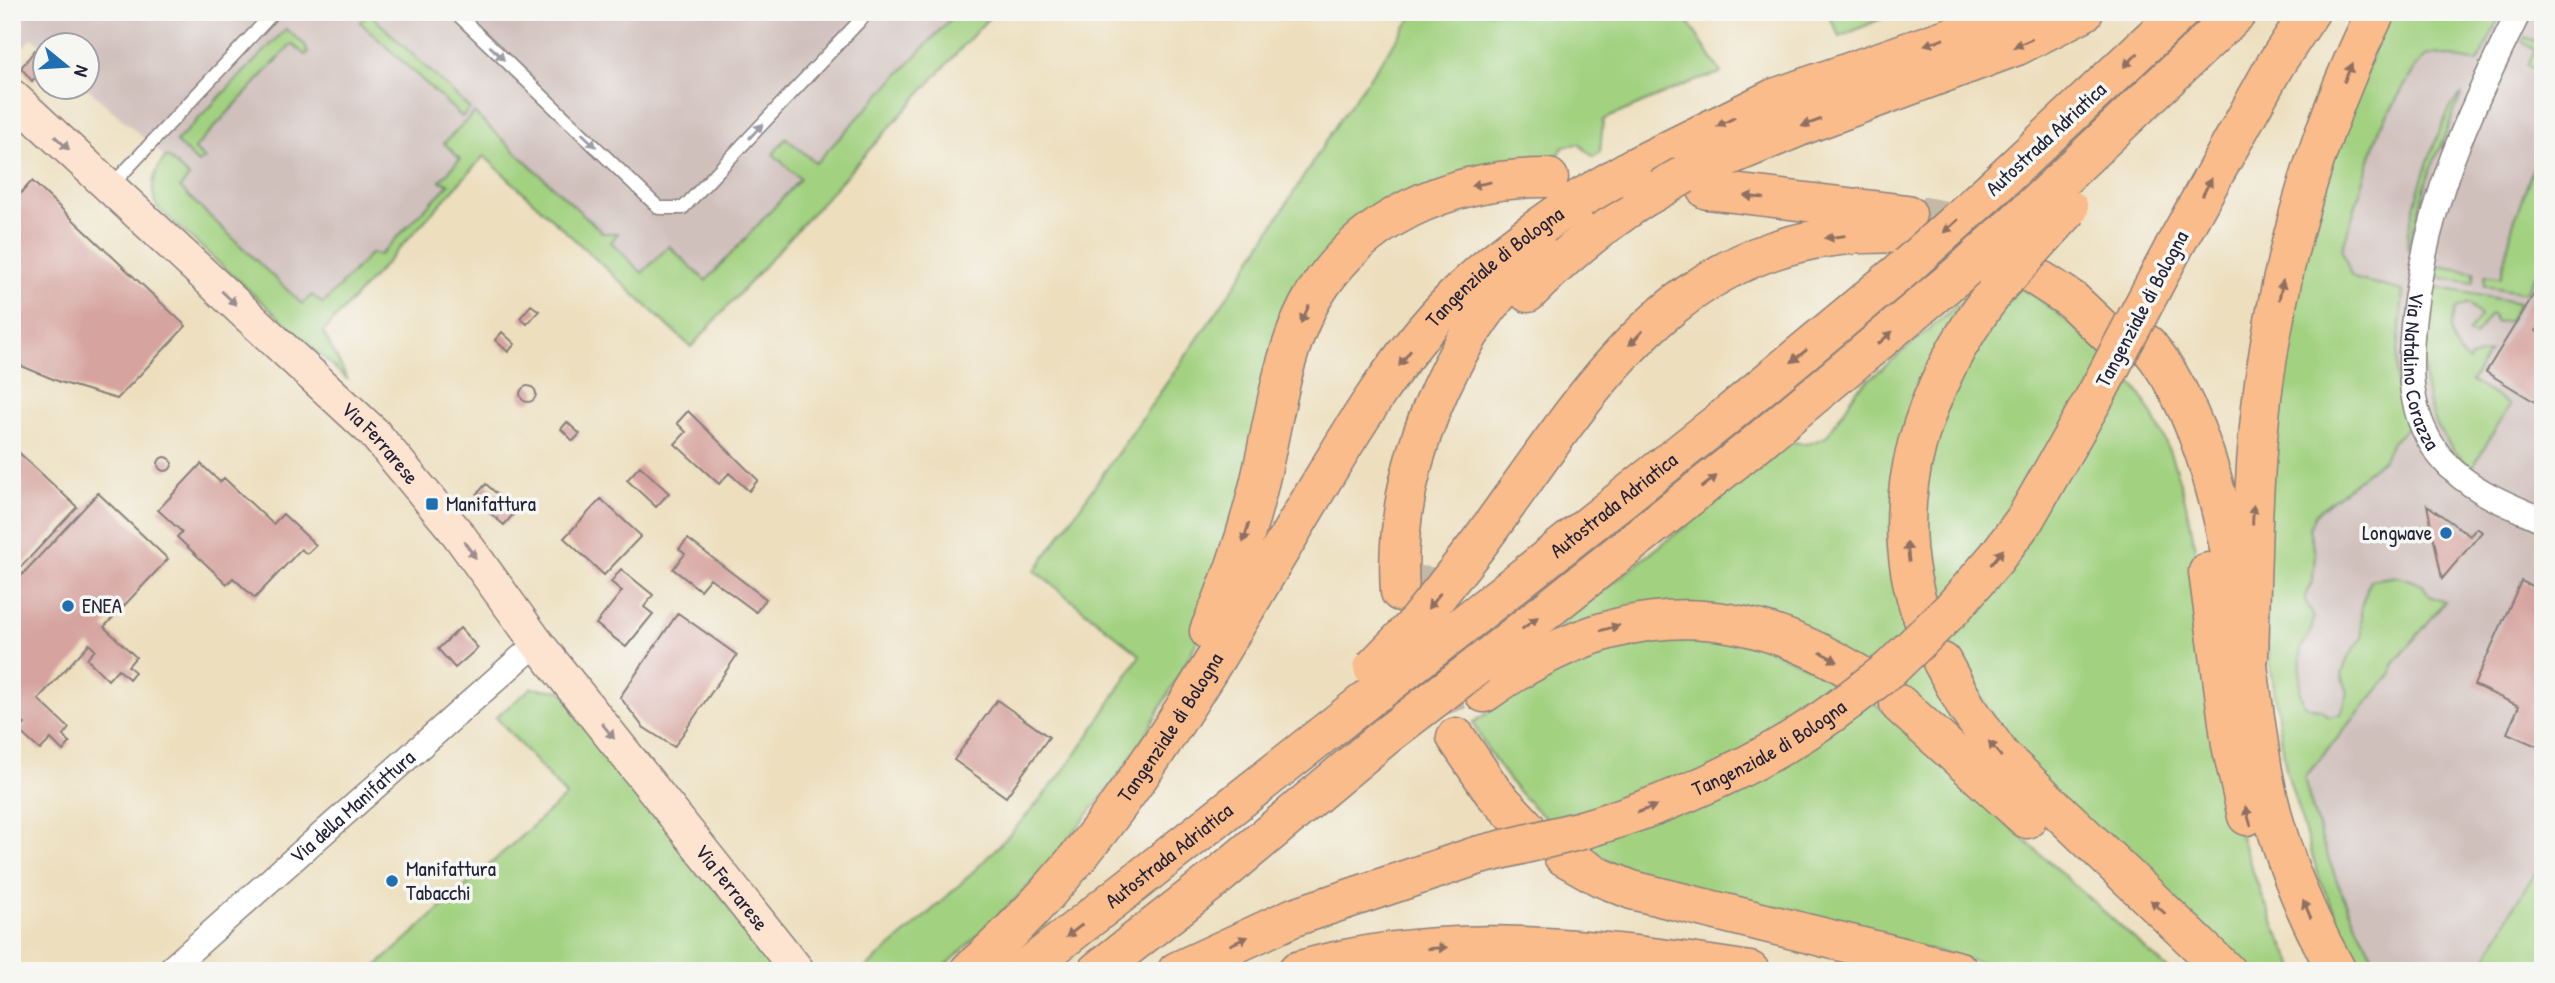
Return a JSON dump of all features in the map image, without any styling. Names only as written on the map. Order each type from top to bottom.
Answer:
[{"type":"highway","points":[[1690,170],[1774,98],[2022,12]]},
{"type":"highway","points":[[1410,579],[1436,463],[1464,392],[1485,352],[1520,302],[1622,186],[1690,170],[1991,56],[2084,12]]},
{"type":"highway","name":"Autostrada Adriatica","points":[[1023,971],[1211,822],[1376,680],[1468,621],[1724,418],[1910,238],[1994,187],[2180,12]]},
{"type":"highway","name":"Autostrada Adriatica","points":[[1097,971],[1480,679],[1958,275],[2055,204],[2238,12]]},
{"type":"highway","points":[[1938,614],[1912,580],[1905,526],[1908,485],[1916,443],[1934,393],[1954,351],[2023,273],[2055,204],[2246,12]]},
{"type":"highway","name":"Tangenziale di Bologna","points":[[1177,971],[1294,917],[1689,793],[1738,770],[1818,724],[1853,688],[1918,643],[1938,614],[2025,519],[2097,393],[2268,76],[2309,12]]},
{"type":"highway","points":[[2249,657],[2254,496],[2264,384],[2283,277],[2306,190],[2333,110],[2376,12]]},
{"type":"highway","points":[[1690,170],[1910,238]]},
{"type":"highway","points":[[1048,893],[1156,728],[1200,652],[1241,549],[1260,479],[1273,414],[1296,334],[1309,305],[1330,274],[1382,223],[1435,196],[1485,182],[1549,178]]},
{"type":"highway","name":"Tangenziale di Bologna","points":[[969,971],[1018,927],[1109,821],[1178,722],[1322,479],[1405,356],[1452,299],[1521,238],[1622,186]]},
{"type":"highway","points":[[1376,680],[1412,628],[1598,383],[1661,313],[1695,288],[1751,258],[1790,246],[1874,233],[1910,238]]},
{"type":"highway","points":[[2023,273],[2115,326]]},
{"type":"highway","points":[[2308,971],[2270,887],[2245,807],[2231,745],[2202,531],[2190,476],[2141,354],[2178,391],[2202,447],[2221,516],[2249,657],[2263,774],[2280,841],[2308,911],[2337,971]]},
{"type":"highway","points":[[1480,679],[1584,636],[1623,625],[1664,619],[1735,623],[1771,632],[1830,657],[1853,688]]},
{"type":"highway","points":[[1942,662],[1977,724],[2001,757],[2226,971]]},
{"type":"highway","points":[[1899,704],[2190,971]]},
{"type":"highway","points":[[1447,742],[1493,792],[1531,844],[1578,891],[1653,920],[1868,971]]},
{"type":"highway","points":[[1531,844],[1632,890],[1959,971]]},
{"type":"highway","points":[[1297,971],[1389,952],[1504,945],[1598,950],[1750,971]]},
{"type":"main road","name":"Via Ferrarese","points":[[12,96],[374,433],[458,534],[537,643],[798,971]]},
{"type":"street","name":"Via Natalino Corazza","points":[[2519,12],[2459,137],[2435,205],[2421,267],[2410,370],[2416,411],[2426,436],[2441,459],[2480,492],[2543,520]]},
{"type":"street","name":"Via della Manifattura","points":[[168,971],[537,643]]},
{"type":"lane","points":[[110,187],[274,12]]},
{"type":"lane","points":[[455,12],[659,208],[683,208],[868,12]]},
{"type":"shaded area","points":[[12,12],[983,12],[679,337],[484,156],[323,332],[348,380],[156,206],[151,189],[156,170],[165,157],[102,101],[102,32],[32,32],[32,39],[12,57]]},
{"type":"shaded area","points":[[2421,12],[2543,12],[2543,876],[2491,971],[2382,971],[2350,912],[2330,864],[2313,812],[2293,717],[2328,239]]},
{"type":"green space","points":[[957,12],[994,12],[691,347],[484,156],[323,332],[348,380],[156,206],[154,199],[155,175],[165,157],[169,158],[189,177],[180,188],[302,304],[312,295],[323,304],[371,253],[380,255],[449,184],[440,181],[460,159],[444,143],[474,113],[603,233],[618,233],[611,242],[642,273],[669,246],[706,281],[800,179],[773,154],[786,138],[816,163]]},
{"type":"green space","points":[[1416,12],[1682,12],[1721,73],[1689,83],[1603,120],[1600,152],[1593,157],[1579,144],[1564,146],[1554,162],[1325,268],[1198,640],[1145,736],[1113,783],[1037,878],[939,971],[862,971],[947,897],[1026,817],[1082,745],[1140,655],[1035,571],[1234,287],[1338,122]]},
{"type":"green space","points":[[1827,12],[1896,12],[1840,37]]},
{"type":"green space","points":[[2388,12],[2502,12],[2478,62],[2435,54],[2426,56],[2415,68],[2380,128],[2342,250],[2351,275],[2403,291],[2396,381],[2407,428],[2392,442],[2384,459],[2315,514],[2309,529],[2315,554],[2313,579],[2305,600],[2314,618],[2311,632],[2301,648],[2300,693],[2304,705],[2321,710],[2329,717],[2341,714],[2348,693],[2342,675],[2347,659],[2362,638],[2361,607],[2370,580],[2399,576],[2423,585],[2429,596],[2445,602],[2393,665],[2392,673],[2304,778],[2336,878],[2382,971],[2362,971],[2320,881],[2286,770],[2266,634],[2265,496],[2304,235]]},
{"type":"green space","points":[[369,13],[470,109],[462,117],[360,22]]},
{"type":"green space","points":[[286,29],[305,45],[308,53],[305,55],[292,44],[194,149],[205,159],[198,163],[176,142]]},
{"type":"green space","points":[[2525,37],[2543,46],[2543,74],[2527,65],[2535,50],[2522,42]]},
{"type":"green space","points":[[2461,95],[2428,176],[2408,250],[2411,218],[2426,168],[2445,120]]},
{"type":"green space","points":[[2537,157],[2543,160],[2543,264],[2525,293],[2484,286],[2485,275],[2501,277],[2513,224]]},
{"type":"green space","points":[[2439,266],[2475,272],[2473,283],[2437,277],[2435,273]]},
{"type":"green space","points":[[1980,286],[1892,524],[1978,746],[1819,641],[1556,633],[1566,620],[1792,442],[1808,444],[1826,437],[1858,389]]},
{"type":"green space","points":[[2019,287],[2060,315],[2107,357],[2138,391],[2166,442],[2192,533],[2216,725],[2230,797],[2254,874],[2274,925],[2297,971],[2243,971],[2024,764],[1949,648],[1931,600],[1921,501],[1955,374]]},
{"type":"green space","points":[[2436,287],[2519,303],[2508,321],[2496,322],[2493,314],[2490,315],[2475,336],[2468,333],[2480,316],[2469,303],[2457,308],[2452,322],[2452,337],[2458,351],[2469,362],[2471,358],[2489,352],[2471,381],[2510,405],[2472,468],[2452,449],[2430,408],[2426,386],[2426,340],[2432,291]]},
{"type":"green space","points":[[1634,636],[1742,638],[1855,687],[1921,742],[2170,971],[2013,971],[1638,877],[1586,848],[1542,815],[1523,796],[1505,775],[1473,723],[1561,661]]},
{"type":"green space","points":[[531,688],[562,691],[780,971],[371,971],[566,796],[496,717]]},
{"type":"green space","points":[[2543,854],[2543,971],[2480,971],[2515,904],[2538,869]]},
{"type":"building","points":[[32,54],[32,81],[21,68]]},
{"type":"building","points":[[32,181],[186,326],[117,399],[60,382],[12,362],[12,203]]},
{"type":"building","points":[[2543,279],[2543,320],[2536,331],[2543,335],[2543,407],[2486,372]]},
{"type":"building","points":[[531,305],[539,311],[527,324],[520,318]]},
{"type":"building","points":[[502,332],[515,344],[508,352],[495,340]]},
{"type":"building","points":[[528,386],[536,394],[528,402],[520,394]]},
{"type":"building","points":[[688,411],[758,480],[749,491],[729,473],[719,484],[675,444],[686,432],[677,423]]},
{"type":"building","points":[[567,422],[580,434],[573,441],[561,429]]},
{"type":"building","points":[[12,446],[77,507],[21,567],[12,559]]},
{"type":"building","points":[[162,457],[168,457],[172,464],[168,471],[162,471],[158,467],[158,461]]},
{"type":"building","points":[[201,464],[220,482],[224,478],[273,524],[283,514],[316,545],[307,554],[301,549],[255,598],[233,578],[227,584],[177,537],[182,532],[158,510]]},
{"type":"building","points":[[640,466],[669,493],[656,507],[627,480]]},
{"type":"building","points":[[486,484],[516,511],[504,525],[490,513],[494,509],[477,494]]},
{"type":"building","name":"ENEA","points":[[98,493],[168,559],[104,627],[136,657],[128,666],[135,672],[129,679],[118,669],[108,680],[87,659],[95,650],[89,644],[38,699],[69,728],[63,736],[70,743],[63,751],[51,739],[40,750],[19,731],[25,724],[19,719],[12,726],[12,569],[20,577]]},
{"type":"building","points":[[601,499],[641,536],[604,575],[564,538]]},
{"type":"building","points":[[2427,505],[2470,536],[2477,528],[2482,532],[2442,579]]},
{"type":"building","points":[[688,539],[766,599],[756,612],[710,578],[700,590],[673,569],[685,554],[679,549]]},
{"type":"building","points":[[621,569],[653,595],[644,607],[653,614],[626,647],[596,624],[622,591],[611,582]]},
{"type":"building","points":[[2521,581],[2543,591],[2543,749],[2507,733],[2519,706],[2474,685]]},
{"type":"building","points":[[678,613],[737,655],[674,747],[643,727],[620,697]]},
{"type":"building","points":[[460,628],[478,648],[455,668],[438,649]]},
{"type":"building","points":[[997,700],[1049,737],[1006,797],[954,760]]},
{"type":"tunnel","points":[[1919,215],[1955,222],[2028,249]]},
{"type":"tunnel","points":[[1421,566],[1424,631],[1456,737]]},
{"type":"place","name":"Manifattura","points":[[432,504]]},
{"type":"place","name":"Longwave","points":[[2446,533]]},
{"type":"place","name":"ENEA","points":[[68,606]]},
{"type":"place","name":"Manifattura Tabacchi","points":[[392,881]]}]
